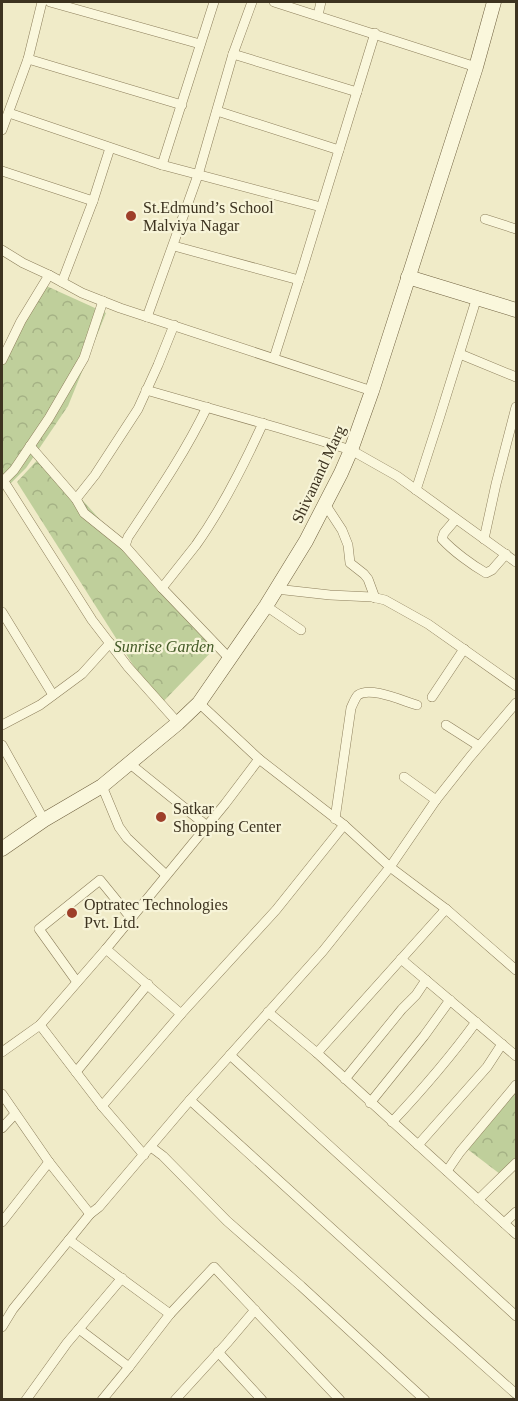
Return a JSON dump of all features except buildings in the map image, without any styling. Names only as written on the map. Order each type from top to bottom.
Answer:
[{"type":"street","points":[[2,130],[28,59],[42,2]]},
{"type":"street","points":[[51,2],[200,44]]},
{"type":"street","points":[[162,165],[214,2]]},
{"type":"street","points":[[147,317],[198,175],[233,54],[252,2]]},
{"type":"street","points":[[274,2],[476,67]]},
{"type":"street","points":[[318,15],[321,2]]},
{"type":"street","name":"Shivanand Marg","points":[[2,849],[44,820],[102,786],[199,703],[266,606],[306,541],[351,450],[372,391],[476,67],[494,2]]},
{"type":"street","points":[[274,358],[375,33]]},
{"type":"street","points":[[233,54],[357,92]]},
{"type":"street","points":[[28,59],[182,105]]},
{"type":"street","points":[[218,111],[339,150]]},
{"type":"street","points":[[9,113],[162,165],[321,207]]},
{"type":"street","points":[[62,282],[93,201],[110,148]]},
{"type":"street","points":[[2,171],[93,201]]},
{"type":"street","points":[[485,219],[515,225]]},
{"type":"street","points":[[174,246],[299,279]]},
{"type":"street","points":[[2,250],[22,263],[82,293],[147,317],[372,391]]},
{"type":"street","points":[[2,360],[21,321],[49,275]]},
{"type":"street","points":[[408,277],[516,309]]},
{"type":"street","points":[[416,490],[477,297]]},
{"type":"street","points":[[103,301],[84,358],[30,447],[14,470],[2,481],[92,620],[128,667],[178,723]]},
{"type":"street","points":[[76,499],[95,475],[138,409],[174,326]]},
{"type":"street","points":[[459,354],[516,377]]},
{"type":"street","points":[[146,390],[351,450],[397,476],[516,562]]},
{"type":"street","points":[[125,546],[128,537],[172,472],[207,407]]},
{"type":"street","points":[[484,539],[516,407]]},
{"type":"street","points":[[162,588],[197,543],[218,509],[242,468],[263,423]]},
{"type":"street","points":[[30,447],[76,499],[84,513],[125,546],[230,658]]},
{"type":"street","points":[[325,504],[342,530],[348,546],[350,563],[368,579],[375,598]]},
{"type":"street","points":[[456,519],[444,533],[442,539],[478,569],[486,573],[492,570],[506,554]]},
{"type":"street","points":[[276,589],[386,600],[428,624],[516,686]]},
{"type":"street","points":[[266,606],[301,630]]},
{"type":"street","points":[[2,612],[53,695]]},
{"type":"street","points":[[2,725],[40,705],[82,674],[110,643]]},
{"type":"street","points":[[432,697],[464,649]]},
{"type":"street","points":[[334,819],[351,708],[356,696],[370,691],[417,705]]},
{"type":"street","points":[[199,703],[259,759],[344,825],[390,867],[446,909],[516,970]]},
{"type":"street","points":[[2,1327],[13,1309],[90,1214],[99,1207],[190,1100],[323,951],[390,867],[436,800],[516,703]]},
{"type":"street","points":[[446,725],[479,746]]},
{"type":"street","points":[[2,748],[44,820]]},
{"type":"street","points":[[2,1052],[40,1025],[106,950],[259,759]]},
{"type":"street","points":[[129,763],[207,826]]},
{"type":"street","points":[[404,777],[436,800]]},
{"type":"street","points":[[102,786],[119,826],[127,838],[166,875]]},
{"type":"street","points":[[102,1106],[181,1014],[276,910],[344,825]]},
{"type":"street","points":[[77,982],[39,929],[100,880],[131,918]]},
{"type":"street","points":[[317,1053],[446,909]]},
{"type":"street","points":[[106,950],[181,1014]]},
{"type":"street","points":[[401,959],[516,1056]]},
{"type":"street","points":[[345,1079],[426,980]]},
{"type":"street","points":[[76,1072],[147,984]]},
{"type":"street","points":[[370,1102],[450,1000]]},
{"type":"street","points":[[268,1012],[317,1053],[516,1234]]},
{"type":"street","points":[[392,1122],[451,1057],[476,1023]]},
{"type":"street","points":[[40,1025],[102,1106],[144,1155]]},
{"type":"street","points":[[418,1145],[487,1067],[502,1044]]},
{"type":"street","points":[[230,1055],[516,1316]]},
{"type":"street","points":[[447,1171],[516,1085]]},
{"type":"street","points":[[2,1094],[49,1162],[90,1214]]},
{"type":"street","points":[[190,1100],[516,1394]]},
{"type":"street","points":[[2,1128],[15,1114]]},
{"type":"street","points":[[152,1147],[227,1221],[425,1400]]},
{"type":"street","points":[[2,1222],[49,1162]]},
{"type":"street","points":[[478,1200],[516,1163]]},
{"type":"street","points":[[504,1223],[516,1212]]},
{"type":"street","points":[[69,1240],[170,1314]]},
{"type":"street","points":[[102,1400],[170,1314],[214,1267],[340,1400]]},
{"type":"street","points":[[26,1400],[67,1343],[122,1278]]},
{"type":"street","points":[[176,1399],[255,1310]]},
{"type":"street","points":[[79,1329],[129,1367]]},
{"type":"street","points":[[218,1352],[262,1400]]},
{"type":"green space","points":[[42,284],[106,313],[68,406],[26,468],[2,492],[2,361]]},
{"type":"green space","name":"Sunrise Garden","points":[[42,455],[215,648],[159,706],[17,482]]},
{"type":"green space","points":[[516,1088],[516,1158],[500,1174],[466,1148]]},
{"type":"place","name":"St.Edmund’s School Malviya Nagar","points":[[131,216]]},
{"type":"place","name":"Satkar Shopping Center","points":[[161,817]]},
{"type":"place","name":"Optratec Technologies Pvt. Ltd.","points":[[72,913]]}]
